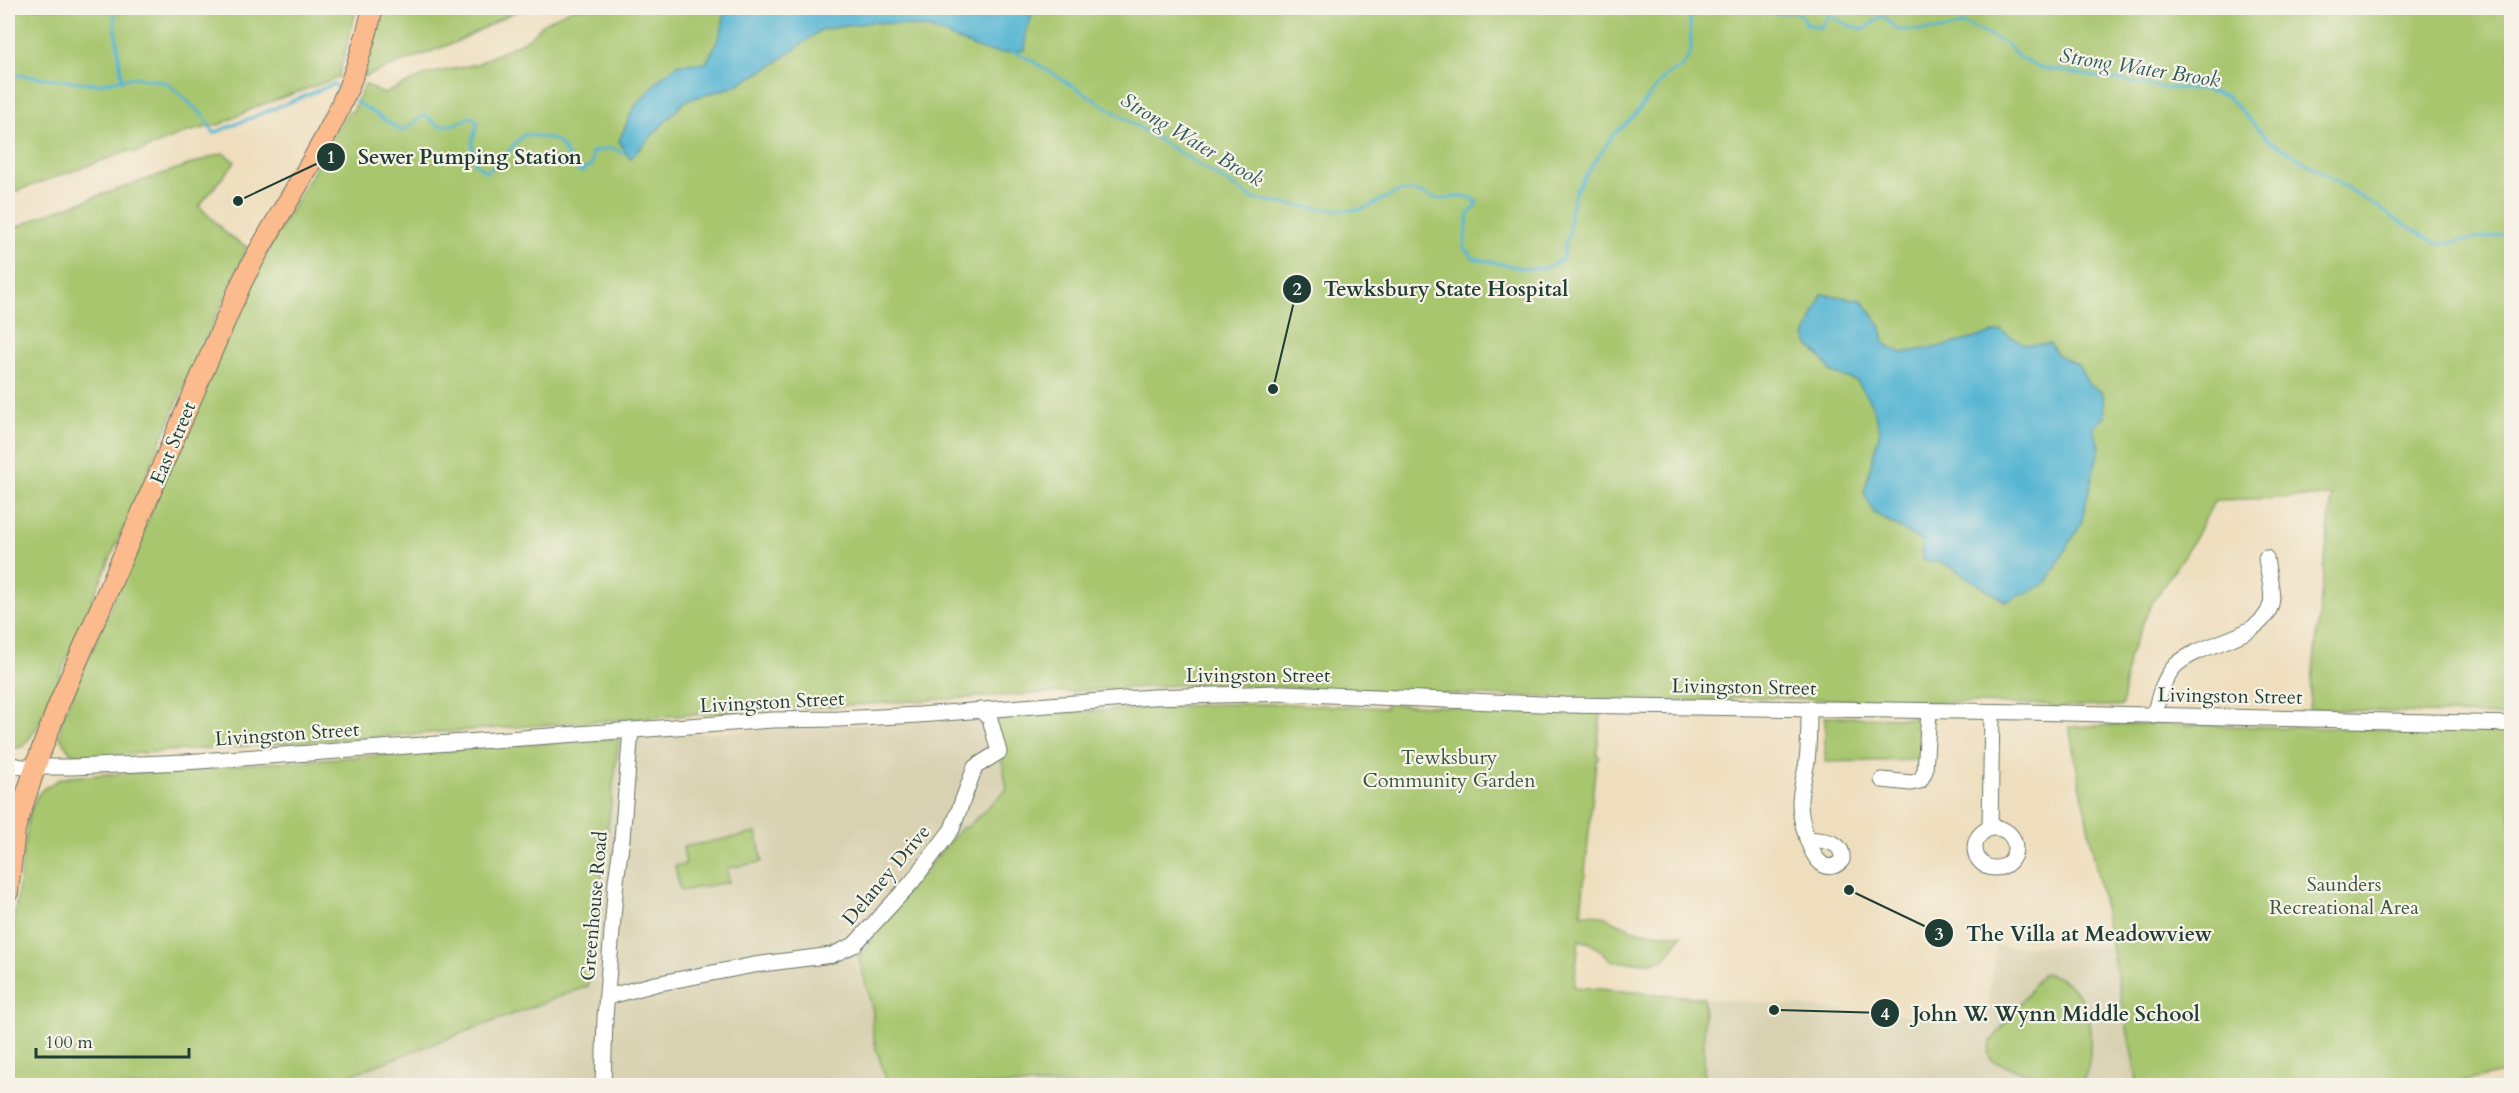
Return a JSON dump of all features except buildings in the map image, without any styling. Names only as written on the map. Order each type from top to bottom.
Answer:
[{"type":"main road","name":"East Street","points":[[8,892],[15,829],[60,701],[255,253],[312,162],[349,87],[372,8]]},
{"type":"street","points":[[2154,716],[2164,683],[2176,665],[2204,647],[2250,630],[2264,617],[2271,603],[2266,558]]},
{"type":"street","name":"Livingston Street","points":[[8,764],[35,767],[130,765],[239,759],[632,730],[980,710],[1152,697],[1250,693],[1504,703],[2511,724]]},
{"type":"street","points":[[1807,839],[1800,804],[1807,760],[1809,709]]},
{"type":"street","name":"Delaney Drive","points":[[607,997],[655,984],[754,965],[832,955],[854,945],[912,882],[952,829],[975,767],[999,752],[990,720],[980,710]]},
{"type":"street","points":[[1882,780],[1911,783],[1920,781],[1925,771],[1929,711]]},
{"type":"street","points":[[1990,828],[1992,713]]},
{"type":"street","name":"Greenhouse Road","points":[[603,1086],[616,881],[632,730]]},
{"type":"shaded area","points":[[1221,704],[1601,713],[1574,987],[1985,1022],[1996,947],[2112,946],[2138,1085],[8,1086],[8,990],[15,912],[29,814],[41,791],[64,778],[673,735]]},
{"type":"green space","points":[[8,8],[357,8],[338,78],[258,106],[221,124],[187,132],[136,153],[129,151],[8,194]]},
{"type":"green space","points":[[385,8],[522,8],[456,42],[363,77]]},
{"type":"green space","points":[[574,8],[2511,8],[2511,716],[2309,709],[2332,496],[2215,500],[2192,543],[2151,604],[2128,659],[2122,706],[2053,707],[2051,705],[1734,697],[1727,702],[1473,695],[1228,685],[1228,682],[672,716],[85,757],[71,753],[60,738],[61,722],[252,278],[347,113],[353,111],[365,84],[383,94],[428,74],[477,64],[528,39],[545,22]]},
{"type":"green space","points":[[223,153],[235,162],[199,206],[228,235],[247,247],[38,726],[24,746],[8,750],[8,231],[49,213]]},
{"type":"green space","name":"Tewksbury Community Garden","points":[[1221,704],[1386,708],[1386,704],[1601,713],[1597,752],[1599,758],[1596,761],[1581,913],[1598,915],[1639,931],[1682,935],[1664,959],[1650,962],[1614,962],[1591,943],[1579,940],[1574,987],[1704,998],[1704,1085],[893,1085],[886,1079],[876,1048],[872,1027],[873,1012],[859,958],[873,940],[871,935],[961,828],[966,828],[1007,789],[994,716]]},
{"type":"green space","points":[[1825,717],[1923,718],[1923,760],[1825,762]]},
{"type":"green space","name":"Saunders Recreational Area","points":[[2140,724],[2511,732],[2511,1071],[2443,1086],[2138,1085],[2069,727]]},
{"type":"green space","points":[[619,738],[588,986],[323,1085],[8,1086],[8,990],[15,912],[29,814],[37,796],[43,789],[58,780],[69,777]]},
{"type":"green space","points":[[757,833],[762,862],[727,868],[729,882],[680,891],[675,866],[686,864],[683,847]]},
{"type":"green space","points":[[2043,973],[2055,976],[2069,985],[2081,998],[2085,1007],[2090,1030],[2090,1055],[2085,1077],[2080,1085],[2064,1085],[1992,1061],[1989,1056],[1991,1042]]},
{"type":"water","points":[[723,8],[1035,8],[1026,31],[1025,50],[1003,53],[982,50],[931,29],[904,25],[872,22],[821,30],[770,67],[735,86],[685,101],[630,159],[619,141],[633,109],[660,78],[679,64],[706,63],[721,30]]},
{"type":"water","points":[[1822,294],[1862,300],[1880,325],[1885,344],[1901,353],[1944,346],[2001,331],[2025,344],[2050,344],[2058,355],[2078,365],[2089,385],[2103,392],[2105,416],[2093,428],[2100,445],[2081,524],[2046,584],[2006,602],[1948,565],[1922,559],[1921,541],[1874,513],[1864,493],[1880,430],[1871,403],[1857,381],[1832,373],[1805,337]]},
{"type":"waterway","points":[[113,8],[122,80]]},
{"type":"waterway","name":"Strong Water Brook","points":[[1010,50],[1031,60],[1254,199],[1317,208],[1356,210],[1369,207],[1393,194],[1407,191],[1443,199],[1469,197],[1477,202],[1475,208],[1469,213],[1464,247],[1473,258],[1526,269],[1545,268],[1563,259],[1576,190],[1613,135],[1633,117],[1665,76],[1682,67],[1691,53],[1690,13],[1702,8]]},
{"type":"waterway","name":"Strong Water Brook","points":[[1761,8],[1778,14],[1794,11],[1804,18],[1806,24],[1821,28],[1829,14],[1847,25],[1865,29],[1882,15],[1898,30],[1943,30],[1964,24],[2005,43],[2021,59],[2043,68],[2166,88],[2203,89],[2228,97],[2269,140],[2437,244],[2512,234]]},
{"type":"waterway","name":"Strong Water Brook","points":[[8,74],[98,84],[135,77],[167,83],[203,115],[214,133],[334,84],[337,87]]},
{"type":"waterway","name":"Strong Water Brook","points":[[355,101],[402,131],[425,115],[439,126],[456,124],[471,117],[478,122],[472,142],[475,163],[486,172],[498,164],[526,134],[559,143],[581,172],[592,165],[592,152],[612,148],[623,153],[625,149]]},
{"type":"place","name":"Sewer Pumping Station","points":[[238,201]]},
{"type":"place","name":"Tewksbury State Hospital","points":[[1273,389]]},
{"type":"place","name":"The Villa at Meadowview","points":[[1849,890]]},
{"type":"place","name":"John W. Wynn Middle School","points":[[1774,1010]]}]
